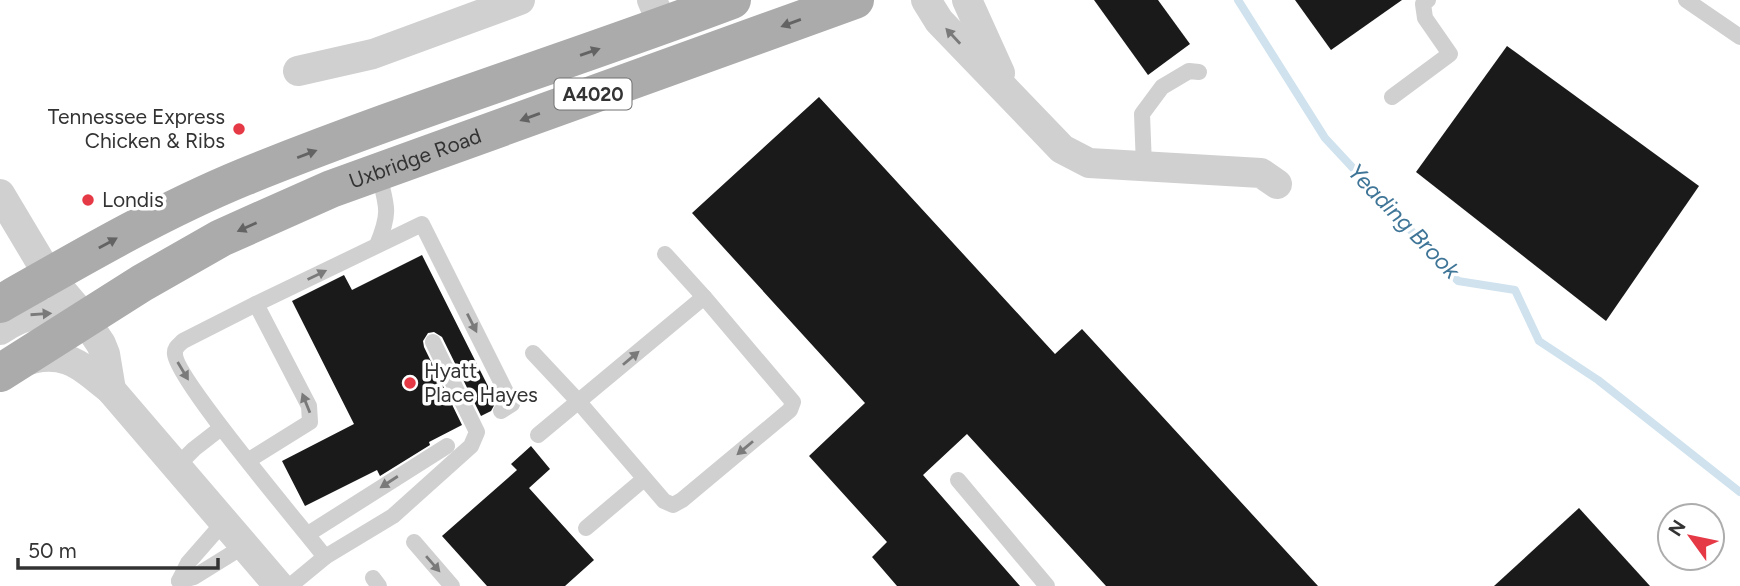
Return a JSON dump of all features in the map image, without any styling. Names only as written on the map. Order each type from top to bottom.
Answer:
[{"type":"main road","name":"Uxbridge Road","points":[[0,304],[124,234],[243,178],[426,109],[657,13],[732,0]]},
{"type":"main road","name":"Uxbridge Road","points":[[4,370],[142,283],[221,238],[331,189],[855,0]]},
{"type":"street","points":[[298,71],[373,54],[520,0]]},
{"type":"street","points":[[926,0],[939,21],[1062,149],[1089,163],[1261,173],[1277,184]]},
{"type":"street","points":[[967,0],[1011,96]]},
{"type":"street","points":[[0,194],[49,276],[85,320],[105,354],[111,390]]},
{"type":"street","points":[[0,330],[30,314],[58,313],[85,320]]},
{"type":"street","points":[[4,370],[31,359],[61,358],[83,366],[111,390],[279,586]]},
{"type":"lane","points":[[1392,97],[1450,54],[1425,18],[1423,5],[1428,0]]},
{"type":"lane","points":[[1686,0],[1740,37]]},
{"type":"lane","points":[[1144,166],[1142,114],[1162,87],[1189,71],[1199,72]]},
{"type":"lane","points":[[377,246],[387,223],[388,209],[379,172]]},
{"type":"lane","points":[[325,556],[221,428],[179,368],[174,356],[176,348],[183,341],[422,224],[512,404],[501,411]]},
{"type":"lane","points":[[533,353],[664,501],[673,505],[682,500],[790,411],[793,402],[665,254]]},
{"type":"lane","points":[[538,435],[704,297]]},
{"type":"lane","points":[[248,460],[300,430],[310,422],[311,414],[309,405],[256,304]]},
{"type":"lane","points":[[290,586],[325,556],[393,516],[471,446],[477,432],[433,342]]},
{"type":"lane","points":[[176,467],[221,428]]},
{"type":"lane","points":[[308,534],[447,446]]},
{"type":"lane","points":[[586,528],[644,479]]},
{"type":"lane","points":[[958,480],[1047,586]]},
{"type":"lane","points":[[223,523],[188,564],[179,581],[194,577],[244,546]]},
{"type":"lane","points":[[414,542],[452,586]]},
{"type":"building","points":[[1094,0],[1158,0],[1190,44],[1148,75]]},
{"type":"building","points":[[1295,0],[1402,0],[1331,50]]},
{"type":"building","points":[[1507,46],[1699,186],[1606,321],[1416,172]]},
{"type":"building","points":[[819,97],[1055,354],[1082,329],[1318,586],[1106,586],[967,434],[923,475],[1020,586],[897,586],[872,557],[887,542],[809,456],[865,403],[692,213]]},
{"type":"building","name":"Hyatt Place Hayes","points":[[422,255],[496,402],[491,411],[481,416],[442,337],[434,332],[428,333],[423,341],[424,347],[462,425],[429,442],[430,445],[380,476],[377,470],[305,506],[282,461],[354,424],[292,301],[344,275],[352,290]]},
{"type":"building","points":[[531,446],[550,469],[529,488],[594,560],[565,586],[487,586],[442,536],[517,470],[511,464]]},
{"type":"building","points":[[1579,508],[1650,586],[1494,586]]},
{"type":"waterway","name":"Yeading Brook","points":[[1238,0],[1325,138],[1458,281],[1515,290],[1539,341],[1598,380],[1740,492]]},
{"type":"place","name":"Tennessee Express Chicken & Ribs","points":[[239,129]]},
{"type":"place","name":"Londis","points":[[88,200]]},
{"type":"place","name":"Hyatt Place Hayes","points":[[410,383]]}]
